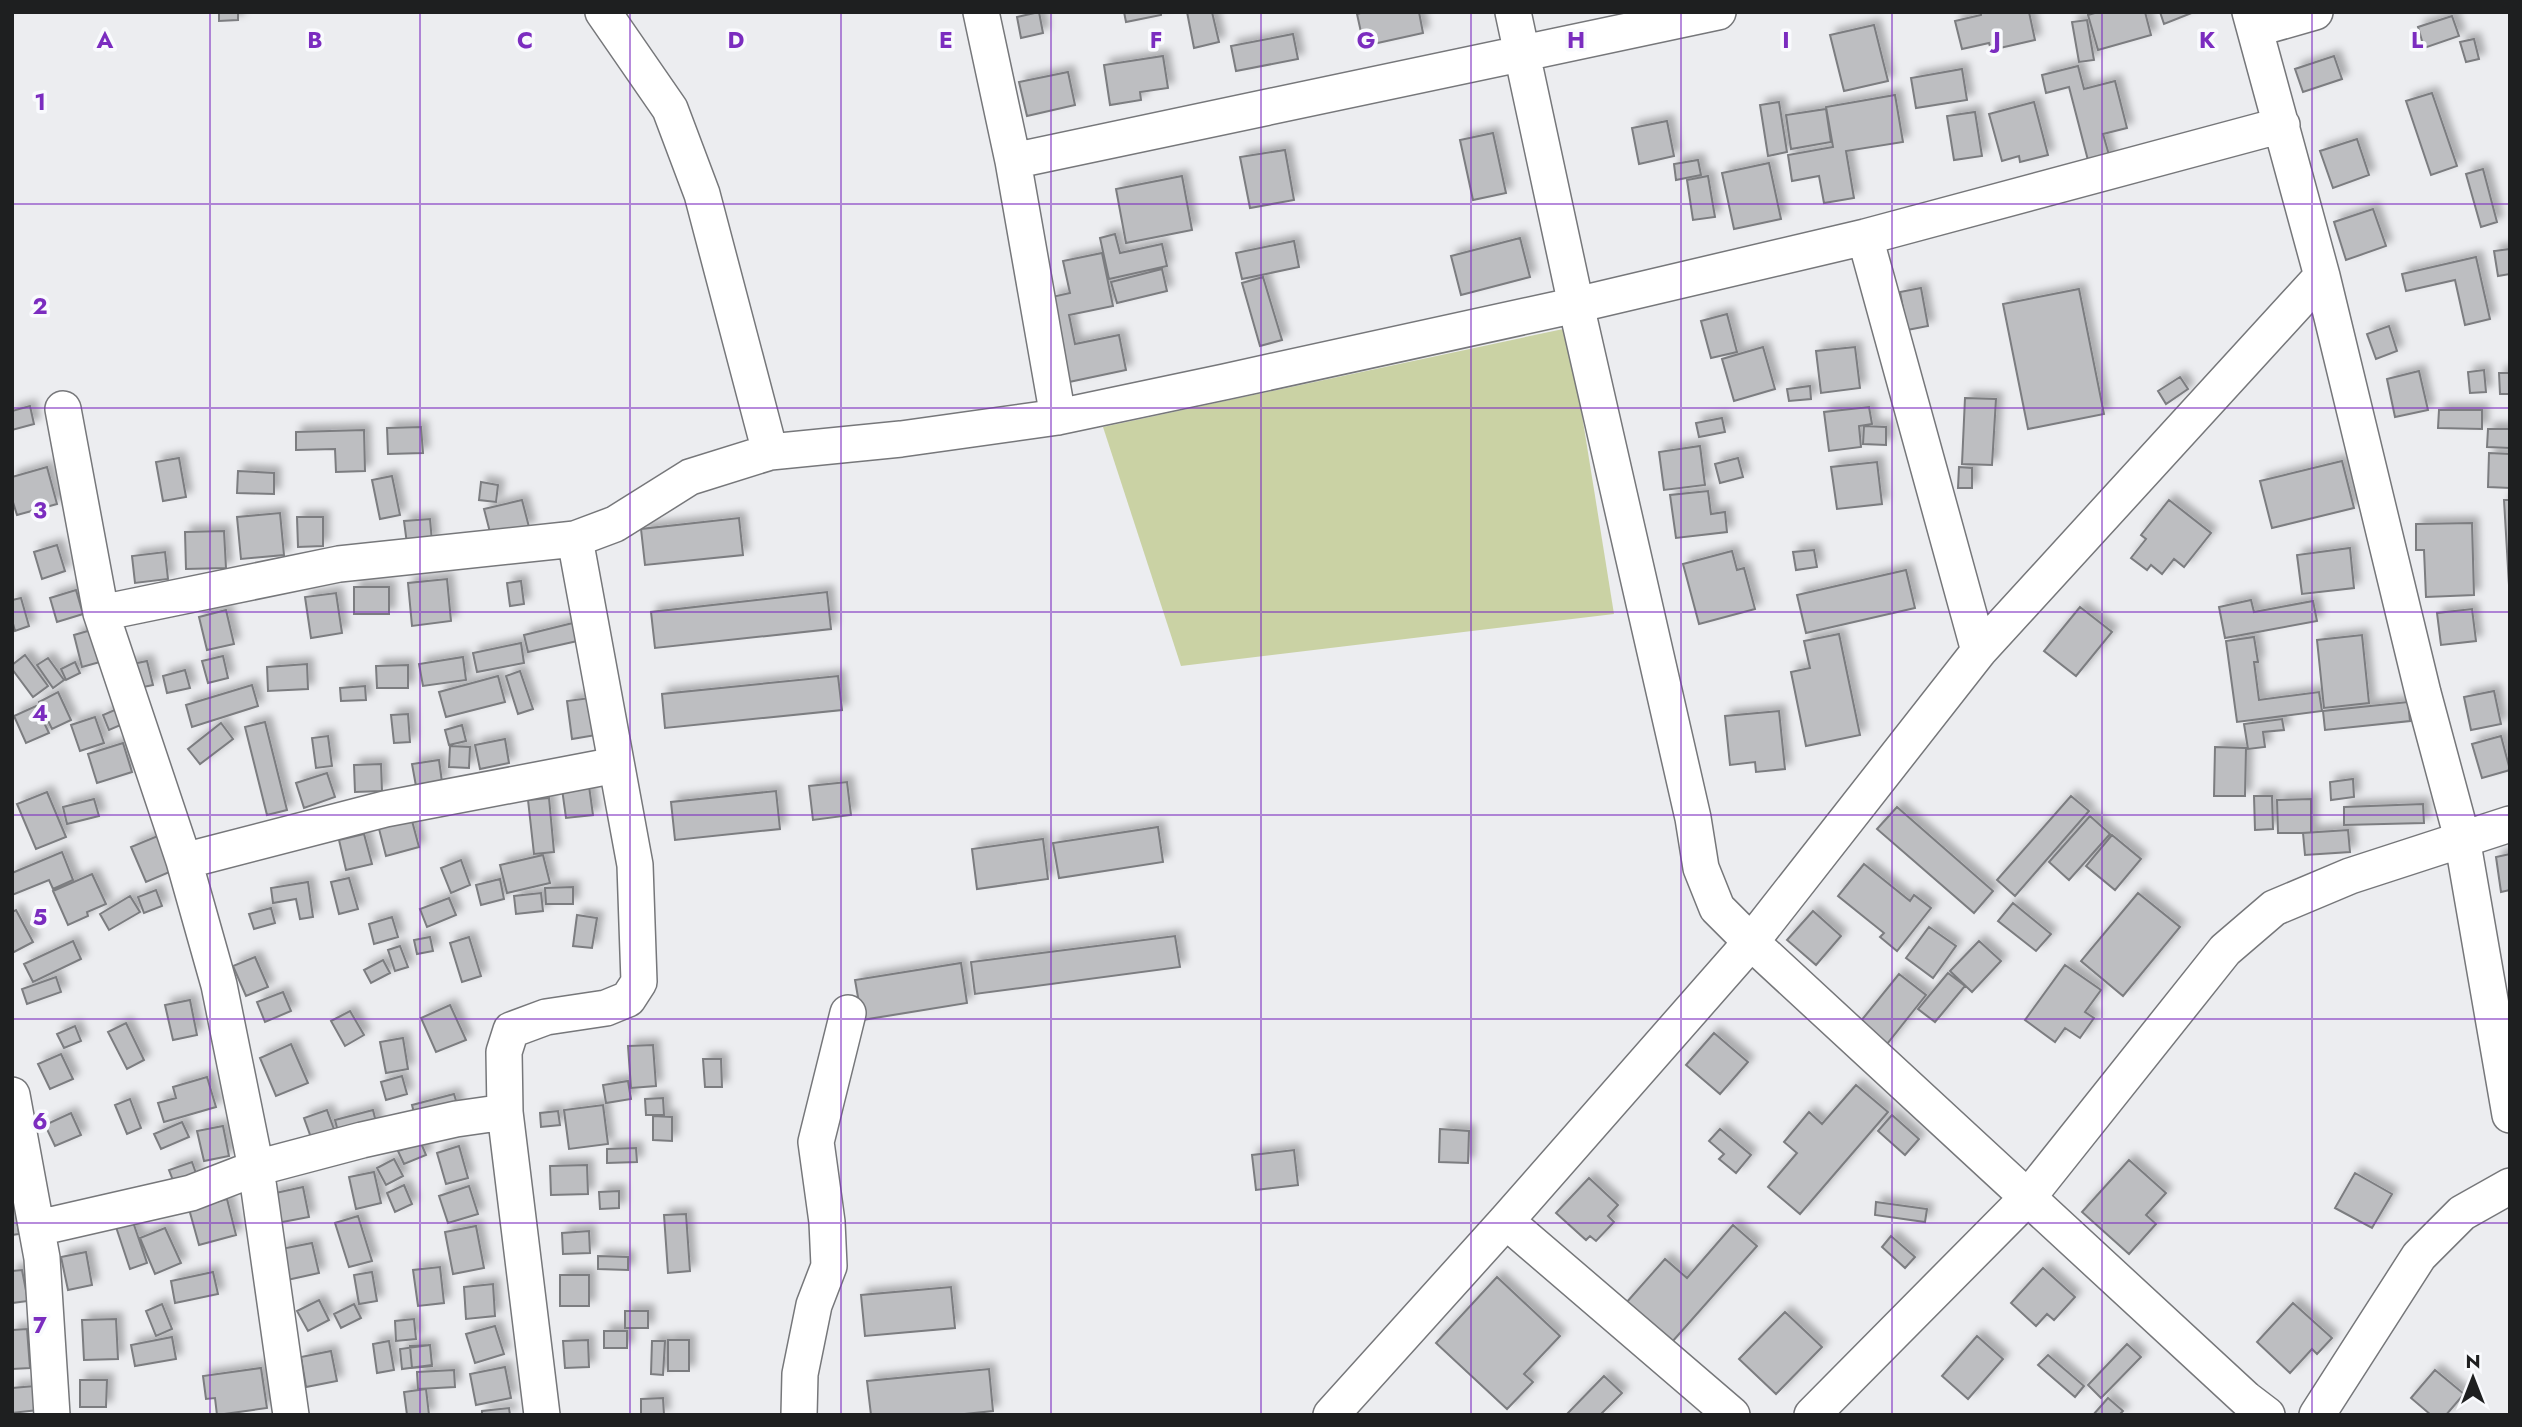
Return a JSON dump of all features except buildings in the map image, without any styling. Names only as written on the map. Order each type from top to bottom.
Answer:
[{"type":"street","points":[[603,12],[670,110],[698,181],[770,452]]},
{"type":"street","points":[[981,12],[1013,161],[1058,417]]},
{"type":"street","points":[[1513,12],[1576,305],[1693,818],[1701,868],[1717,908],[2246,1399],[2267,1415]]},
{"type":"street","points":[[1013,161],[1718,12]]},
{"type":"street","points":[[2315,12],[2253,20],[2322,276],[2423,693],[2462,838],[2510,1115]]},
{"type":"street","points":[[101,613],[338,564],[575,539],[615,524],[690,477],[770,452],[901,439],[1058,417],[1576,305],[1865,237],[2282,125]]},
{"type":"street","points":[[1865,237],[1979,651]]},
{"type":"street","points":[[1331,1415],[1751,942],[1979,651],[2322,276]]},
{"type":"street","points":[[63,409],[101,613],[184,862],[219,985],[256,1168],[291,1415]]},
{"type":"street","points":[[542,1415],[505,1112],[504,1052],[511,1030],[546,1017],[606,1008],[628,999],[639,982],[635,865],[575,539]]},
{"type":"street","points":[[184,862],[384,809],[617,765]]},
{"type":"street","points":[[1812,1415],[2029,1196],[2225,950],[2274,908],[2350,876],[2510,824]]},
{"type":"street","points":[[799,1415],[800,1374],[814,1305],[829,1266],[827,1222],[816,1142],[848,1013]]},
{"type":"street","points":[[12,1095],[52,1415]]},
{"type":"street","points":[[31,1250],[256,1168],[443,1122],[505,1112]]},
{"type":"street","points":[[2317,1415],[2419,1256],[2462,1213],[2510,1186]]},
{"type":"street","points":[[1506,1221],[1732,1415]]},
{"type":"green space","points":[[1568,328],[1614,614],[1181,666],[1103,427]]}]
